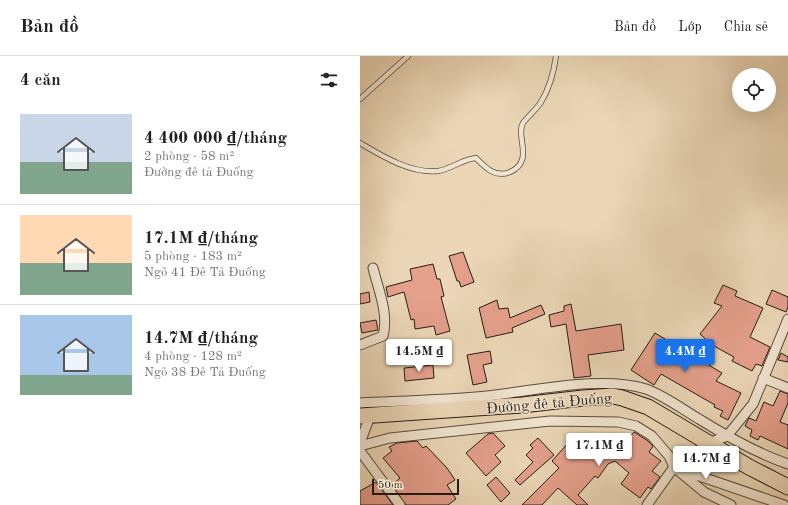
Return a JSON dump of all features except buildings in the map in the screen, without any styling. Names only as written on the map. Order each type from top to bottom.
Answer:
[{"type":"main road","name":"Đường đê tả Đuống","points":[[365,416],[522,405],[613,396],[648,407],[749,467],[788,487]]},
{"type":"street","points":[[360,345],[383,336],[384,331],[383,309],[373,268]]},
{"type":"street","points":[[647,505],[674,467],[709,443],[727,436],[753,404],[788,318]]},
{"type":"street","points":[[763,378],[788,388]]},
{"type":"street","points":[[360,404],[486,396],[597,384],[622,383],[648,390],[727,436],[763,455],[788,464]]},
{"type":"street","points":[[365,416],[360,444],[390,438],[550,420],[618,422],[636,426],[652,436],[669,456],[674,467],[704,492],[731,505]]},
{"type":"street","points":[[360,451],[400,505]]},
{"type":"street","points":[[674,467],[784,505]]},
{"type":"lane","points":[[360,99],[408,56]]},
{"type":"lane","points":[[360,143],[385,158],[416,169],[438,171],[476,158],[493,173],[502,175],[512,171],[522,160],[523,152],[520,129],[523,123],[542,101],[555,68],[556,56]]}]
